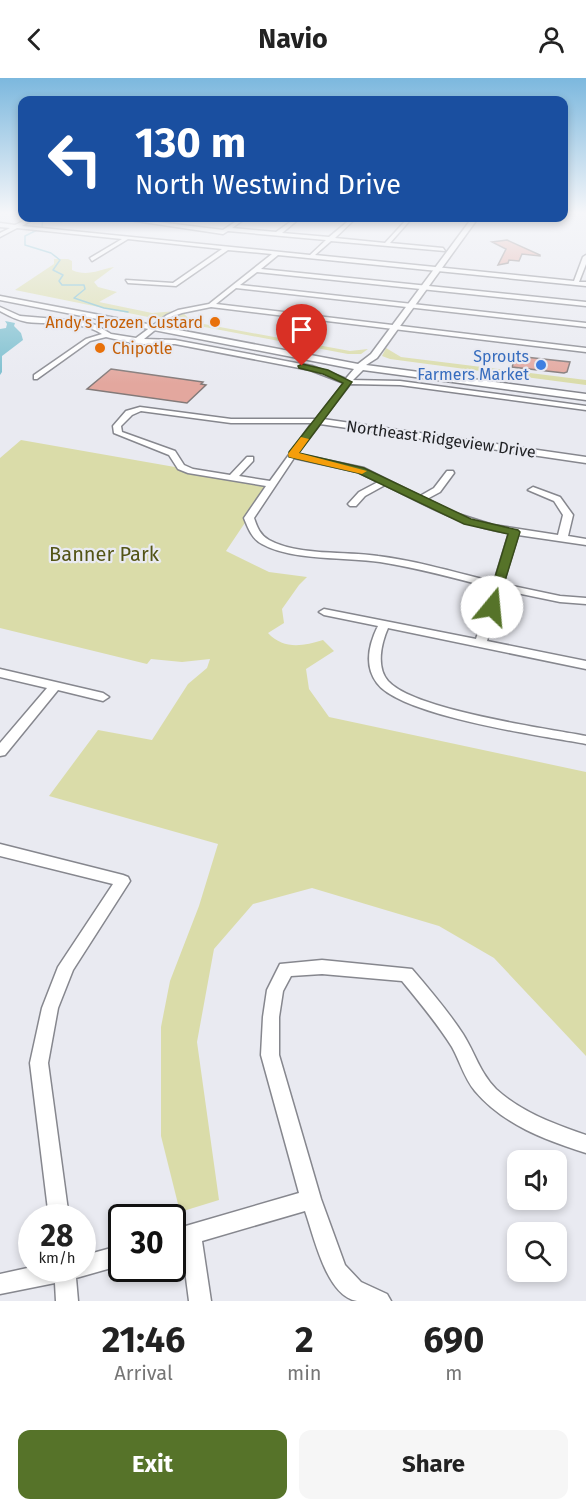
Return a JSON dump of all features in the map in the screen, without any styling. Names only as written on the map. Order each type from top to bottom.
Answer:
[{"type":"main road","points":[[348,382],[363,364],[374,356],[381,340],[419,287],[427,270]]},
{"type":"main road","points":[[419,287],[437,270]]},
{"type":"main road","points":[[0,290],[155,326]]},
{"type":"main road","points":[[0,298],[363,364],[586,397]]},
{"type":"main road","points":[[363,364],[586,388]]},
{"type":"street","points":[[128,281],[174,285],[195,270]]},
{"type":"street","points":[[211,305],[257,270]]},
{"type":"street","points":[[258,270],[586,304]]},
{"type":"street","points":[[449,270],[586,284]]},
{"type":"street","points":[[576,283],[581,270]]},
{"type":"street","points":[[235,286],[586,325]]},
{"type":"street","points":[[136,342],[155,326],[180,311],[211,305],[586,350]]},
{"type":"street","points":[[0,309],[28,320],[94,326],[108,334],[136,342],[175,342],[312,368],[348,382],[402,383],[586,408]]},
{"type":"street","points":[[37,377],[88,340],[108,334]]},
{"type":"street","points":[[348,382],[292,454],[249,518],[254,532],[265,542],[283,548],[381,558],[530,596],[586,601]]},
{"type":"street","name":"Northeast Ridgeview Drive","points":[[232,478],[191,471],[181,467],[175,452],[118,433],[117,426],[129,413],[140,409],[231,421],[318,421],[586,460]]},
{"type":"street","points":[[292,454],[361,471],[468,521],[514,532],[586,542]]},
{"type":"street","points":[[232,478],[250,459]]},
{"type":"street","points":[[421,499],[437,490],[450,473]]},
{"type":"street","points":[[232,478],[271,484]]},
{"type":"street","points":[[353,504],[362,494],[385,482]]},
{"type":"street","points":[[533,490],[557,499],[568,515],[562,539]]},
{"type":"street","points":[[480,645],[514,532]]},
{"type":"street","points":[[324,612],[384,626],[586,665]]},
{"type":"street","points":[[384,626],[374,648],[379,678],[387,687],[412,700],[444,710],[586,740]]},
{"type":"street","points":[[0,673],[103,697]]},
{"type":"street","points":[[0,752],[56,685]]},
{"type":"street","points":[[0,850],[123,880],[66,968],[50,1008],[43,1041],[39,1064],[56,1204]]},
{"type":"street","points":[[380,1301],[354,1289],[337,1272],[311,1199],[270,1055],[271,1017],[275,990],[286,969],[322,967],[406,974],[445,1019],[479,1083],[514,1114],[550,1133],[586,1144]]},
{"type":"street","points":[[186,1237],[311,1199]]},
{"type":"street","points":[[186,1252],[200,1301]]},
{"type":"street","points":[[0,1284],[18,1280]]},
{"type":"street","points":[[67,1301],[69,1282]]},
{"type":"green space","points":[[45,270],[72,270],[83,273],[110,270],[94,282],[98,287],[117,292],[99,302],[152,313],[177,311],[158,319],[15,290]]},
{"type":"green space","points":[[183,313],[193,322],[350,351],[368,349],[361,354],[348,354],[173,321]]},
{"type":"green space","points":[[386,348],[401,357],[586,380],[586,385],[390,359],[382,356]]},
{"type":"green space","name":"Banner Park","points":[[21,440],[271,484],[226,551],[269,572],[307,577],[282,609],[284,623],[268,633],[281,642],[294,645],[323,640],[334,651],[306,669],[309,689],[329,717],[586,772],[586,1056],[494,958],[439,926],[312,888],[253,904],[214,949],[197,1042],[219,1200],[186,1210],[186,1204],[178,1204],[161,1136],[161,1027],[170,981],[199,906],[218,844],[49,796],[98,730],[152,740],[188,684],[207,668],[210,659],[182,662],[151,659],[147,664],[0,628],[0,458]]},
{"type":"water","points":[[5,321],[15,323],[14,326],[21,333],[23,340],[2,356],[0,375],[0,329],[6,328]]},
{"type":"building","name":"Sprouts Farmers Market","points":[[516,356],[570,362],[567,372],[564,373],[512,367]]},
{"type":"building","points":[[111,369],[203,382],[201,384],[206,385],[187,403],[87,389]]},
{"type":"waterway","points":[[53,270],[63,275],[59,281],[62,285],[84,285],[85,289],[74,298],[104,308],[128,312]]},
{"type":"slow traffic","points":[[304,439],[292,454],[362,471]]},
{"type":"place","name":"Andy's Frozen Custard","points":[[215,322]]},
{"type":"place","name":"Chipotle","points":[[100,348]]},
{"type":"place","name":"Sprouts Farmers Market","points":[[541,365]]},
{"type":"route","points":[[302,366],[326,372],[348,382],[292,454],[361,471],[452,515],[490,528],[514,532],[492,607]]}]
